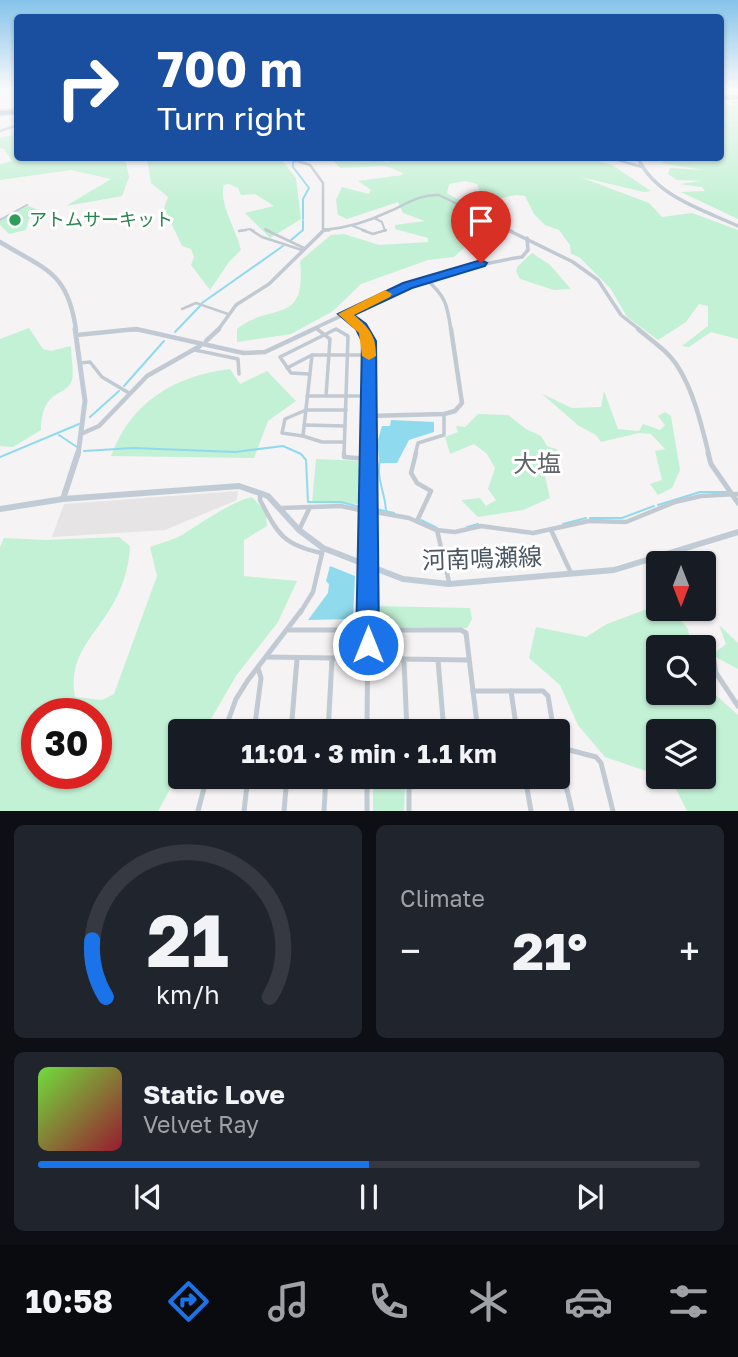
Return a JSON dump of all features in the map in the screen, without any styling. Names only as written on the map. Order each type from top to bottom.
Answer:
[{"type":"main road","points":[[639,161],[642,167],[676,199],[738,226]]},
{"type":"main road","points":[[0,242],[45,269],[62,283],[70,297],[85,401],[83,433],[63,499]]},
{"type":"main road","name":"河南鳴瀬線","points":[[0,509],[63,499],[222,485],[239,486],[260,491],[281,508],[299,530],[322,551],[404,579],[449,584],[614,570],[738,532]]},
{"type":"street","points":[[297,161],[312,166],[323,183],[324,230]]},
{"type":"street","points":[[621,161],[642,167]]},
{"type":"street","points":[[206,341],[218,330],[236,305],[269,284],[324,230],[353,226],[413,197],[439,195],[527,238],[593,275],[626,321],[674,361],[700,420],[711,464],[738,503]]},
{"type":"street","points":[[0,220],[27,205]]},
{"type":"street","points":[[353,226],[373,234],[387,231],[382,222],[374,218]]},
{"type":"street","points":[[239,231],[250,229],[262,237],[284,240]]},
{"type":"street","points":[[265,229],[303,249]]},
{"type":"street","points":[[76,335],[117,329],[145,330],[251,354],[272,349],[426,279],[481,263],[522,257],[528,250],[527,238]]},
{"type":"street","points":[[368,416],[444,414],[460,407],[463,398],[446,299],[426,279]]},
{"type":"street","points":[[182,309],[196,303],[228,314]]},
{"type":"street","points":[[345,314],[365,331],[369,341],[367,719]]},
{"type":"street","points":[[316,328],[330,339],[326,396]]},
{"type":"street","points":[[309,374],[293,374],[280,357],[339,329],[348,336],[344,457],[368,459]]},
{"type":"street","points":[[83,433],[99,426],[153,371],[197,348],[238,359],[239,374]]},
{"type":"street","points":[[286,368],[312,355],[369,355]]},
{"type":"street","points":[[303,436],[312,355]]},
{"type":"street","points":[[80,363],[90,362],[102,377],[129,393]]},
{"type":"street","points":[[307,396],[369,396]]},
{"type":"street","points":[[344,442],[322,442],[282,433],[285,419],[306,410],[346,410]]},
{"type":"street","points":[[417,521],[431,491],[417,483],[411,473],[418,443],[444,435],[444,414]]},
{"type":"street","points":[[304,425],[345,426]]},
{"type":"street","points":[[229,719],[236,699],[289,630],[313,592],[322,551],[300,549],[281,540],[260,500],[260,491]]},
{"type":"street","points":[[375,512],[417,521],[437,530],[455,532],[481,526],[533,533],[589,520],[626,522],[675,502],[701,496],[738,494]]},
{"type":"street","points":[[281,508],[341,506],[360,510]]},
{"type":"street","points":[[299,530],[310,507]]},
{"type":"street","points":[[437,530],[449,584]]},
{"type":"street","points":[[551,530],[572,575]]},
{"type":"street","points":[[289,630],[461,630],[466,633],[476,719]]},
{"type":"street","points":[[267,657],[469,660]]},
{"type":"street","points":[[292,719],[298,659]]},
{"type":"street","points":[[329,719],[332,659]]},
{"type":"street","points":[[404,660],[406,719]]},
{"type":"street","points":[[438,660],[443,719]]},
{"type":"street","points":[[256,719],[261,678],[258,668]]},
{"type":"street","points":[[716,673],[738,706]]},
{"type":"street","points":[[473,691],[543,691],[548,696],[552,719]]},
{"type":"street","points":[[511,691],[515,719]]},
{"type":"street","points":[[570,752],[596,757],[601,763],[612,811]]},
{"type":"street","points":[[198,811],[204,789]]},
{"type":"street","points":[[244,811],[247,789]]},
{"type":"street","points":[[284,811],[286,789]]},
{"type":"street","points":[[324,811],[325,789]]},
{"type":"street","points":[[367,789],[367,811]]},
{"type":"street","points":[[409,789],[409,811]]},
{"type":"street","points":[[527,789],[531,811]]},
{"type":"street","points":[[567,789],[572,811]]},
{"type":"shaded area","points":[[238,491],[237,500],[165,530],[52,537],[64,504]]},
{"type":"green space","points":[[724,128],[738,128],[738,219],[681,192],[705,191],[702,187],[679,184],[702,181],[677,180],[668,174],[670,168],[704,170],[660,163],[724,161]]},
{"type":"green space","points":[[14,135],[14,161],[126,161],[129,177],[122,196],[66,206],[111,179],[71,170],[0,180],[0,164],[12,161],[4,149],[0,148],[0,138]]},
{"type":"green space","points":[[146,161],[282,161],[296,178],[301,219],[270,238],[245,213],[274,206],[255,194],[241,195],[238,188],[224,185],[226,208],[241,250],[229,262],[210,290],[191,265],[194,257],[191,249],[182,246],[164,208],[168,197],[151,183]]},
{"type":"green space","points":[[334,161],[599,161],[612,165],[651,191],[644,192],[580,177],[649,203],[662,217],[692,213],[738,230],[738,339],[711,332],[689,347],[682,346],[708,326],[708,306],[699,304],[686,322],[658,340],[627,317],[611,289],[579,257],[571,254],[570,245],[559,230],[545,225],[534,214],[525,196],[482,199],[477,184],[465,181],[449,184],[447,193],[479,212],[484,219],[481,227],[470,228],[465,232],[465,247],[454,257],[428,260],[361,284],[333,311],[291,334],[237,342],[237,329],[292,304],[298,296],[301,282],[300,261],[331,235],[344,234],[379,245],[428,242],[428,238],[395,229],[395,225],[425,221],[403,213],[398,202],[347,219],[338,215],[336,200],[342,187],[369,194],[371,190],[358,181],[403,173],[385,166],[340,168]]},
{"type":"green space","name":"アトムサーキット","points":[[28,206],[42,211],[29,219],[26,230],[9,234],[0,225],[0,220]]},
{"type":"green space","points":[[532,253],[550,265],[571,289],[554,290],[520,279],[516,271],[518,266]]},
{"type":"green space","points":[[29,328],[43,349],[51,351],[71,346],[72,380],[69,386],[45,407],[41,430],[13,447],[0,446],[0,339]]},
{"type":"green space","points":[[230,369],[240,384],[267,371],[296,401],[268,421],[254,458],[111,456],[130,421],[157,395],[191,378]]},
{"type":"green space","points":[[604,391],[618,429],[639,431],[643,424],[660,430],[665,425],[658,416],[665,412],[671,416],[680,470],[672,488],[658,495],[650,484],[662,480],[655,451],[665,449],[651,434],[639,433],[601,442],[596,435],[579,426],[542,394],[572,408],[601,407]]},
{"type":"green space","points":[[478,414],[508,415],[526,429],[541,436],[547,446],[558,450],[550,456],[554,467],[545,476],[550,498],[523,510],[478,517],[461,500],[480,498],[486,506],[496,500],[488,489],[495,468],[487,454],[474,444],[450,454],[445,437],[458,432],[456,426],[465,427]]},
{"type":"green space","points":[[316,459],[365,461],[364,504],[312,503]]},
{"type":"green space","points":[[252,497],[266,512],[267,526],[244,540],[244,576],[297,581],[278,622],[236,676],[211,719],[168,719],[170,789],[158,811],[0,811],[0,547],[4,538],[46,540],[119,537],[130,546],[124,579],[118,594],[78,660],[74,683],[75,697],[84,698],[21,698],[21,789],[112,789],[112,698],[106,698],[114,694],[157,576],[150,547],[182,535],[235,503]]},
{"type":"green space","points":[[374,606],[470,608],[472,619],[467,628],[374,627]]},
{"type":"green space","points":[[646,609],[646,621],[681,621],[688,629],[689,635],[646,635],[646,705],[716,705],[716,695],[738,715],[738,811],[687,811],[676,789],[716,789],[716,719],[646,719],[646,771],[605,757],[578,725],[560,685],[529,658],[536,627],[586,637],[607,624]]},
{"type":"green space","points":[[719,625],[738,643],[738,669],[716,657],[716,652],[726,644]]},
{"type":"green space","points":[[373,789],[405,789],[404,811],[373,811]]},
{"type":"water","points":[[391,420],[434,422],[434,432],[409,440],[397,463],[380,463],[377,443],[382,426],[390,426]]},
{"type":"water","points":[[330,566],[355,576],[353,619],[308,620],[328,593],[329,584],[326,581]]},
{"type":"waterway","points":[[296,161],[293,162],[293,167],[309,188],[303,199],[303,219]]},
{"type":"waterway","points":[[290,241],[303,230],[303,221]]},
{"type":"waterway","points":[[202,303],[283,246]]},
{"type":"waterway","points":[[175,332],[200,306]]},
{"type":"waterway","points":[[124,386],[164,341]]},
{"type":"waterway","points":[[90,417],[119,391]]},
{"type":"waterway","points":[[0,457],[79,424]]},
{"type":"waterway","points":[[59,435],[77,447]]},
{"type":"waterway","points":[[84,451],[133,448],[235,452],[283,446],[301,454],[306,460],[308,502],[341,502],[360,507]]},
{"type":"waterway","points":[[380,460],[379,474],[386,511]]},
{"type":"waterway","points":[[658,505],[700,492],[727,492]]},
{"type":"waterway","points":[[590,518],[622,518],[654,506]]},
{"type":"waterway","points":[[376,509],[394,513]]},
{"type":"waterway","points":[[563,524],[586,518]]},
{"type":"waterway","points":[[421,520],[437,528]]},
{"type":"waterway","points":[[467,527],[478,524]]},
{"type":"slow traffic","points":[[369,356],[368,335],[345,314],[385,294]]},
{"type":"place","name":"アトムサーキット","points":[[15,220]]},
{"type":"district","name":"大塩","points":[[537,464]]},
{"type":"route","points":[[368,645],[369,341],[365,331],[345,314],[407,286],[481,263]]}]
